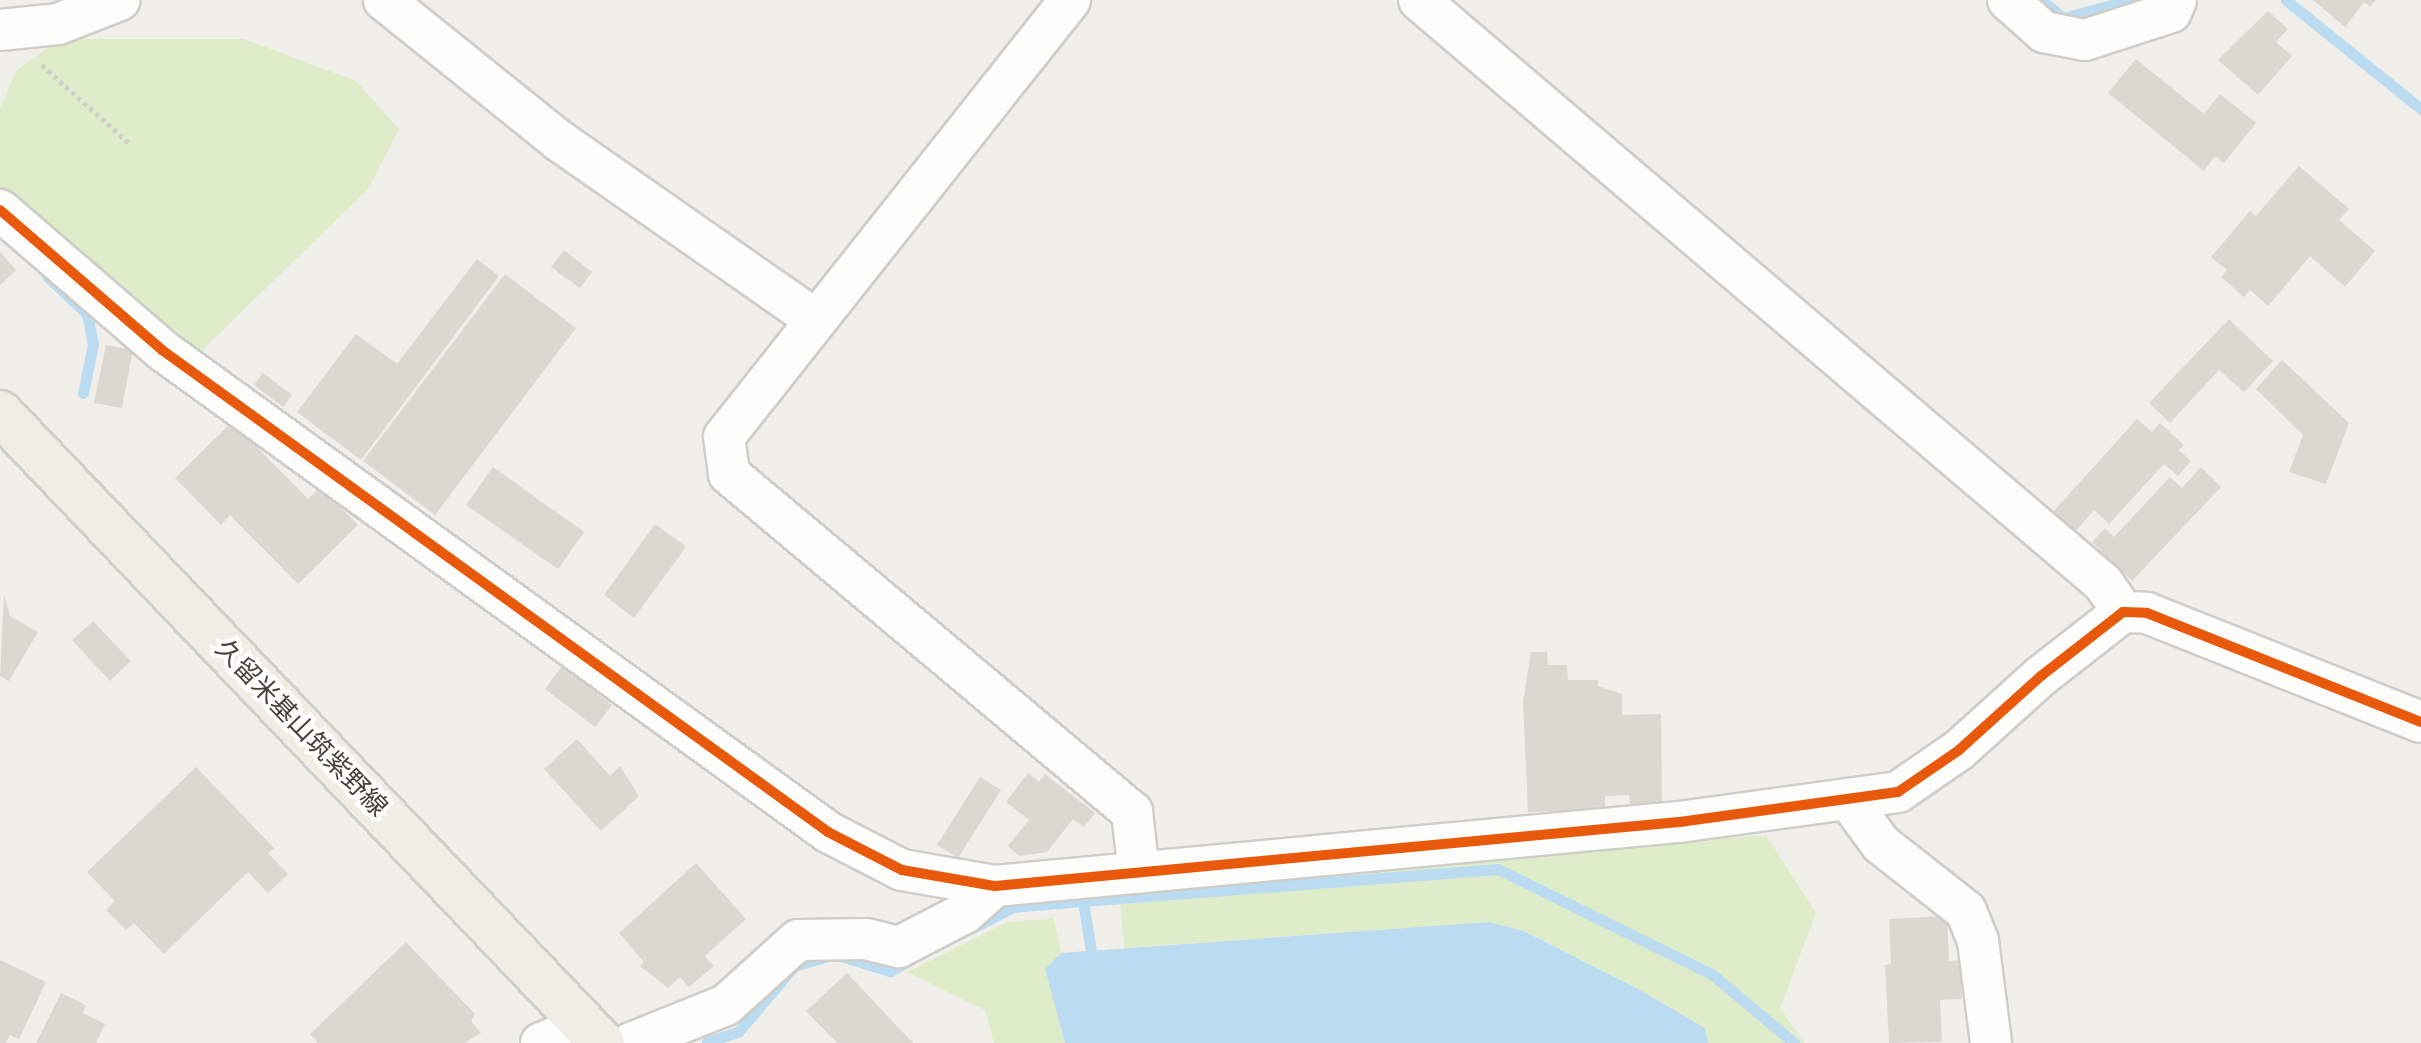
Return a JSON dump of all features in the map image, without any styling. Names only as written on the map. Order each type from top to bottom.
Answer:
[{"type":"main road","name":"久留米基山筑紫野線","points":[[0,413],[593,1034]]},
{"type":"street","points":[[1,30],[58,24],[120,0]]},
{"type":"street","points":[[384,0],[558,140],[815,319]]},
{"type":"street","points":[[1070,0],[724,437],[729,474],[1132,812],[1139,873]]},
{"type":"street","points":[[1419,0],[2103,583],[2123,612]]},
{"type":"street","points":[[2008,0],[2044,32],[2085,40],[2171,12],[2176,0]]},
{"type":"street","points":[[0,210],[162,350],[828,832],[902,870],[995,886],[1850,802],[1898,792],[1922,779],[2123,612],[2147,613],[2421,722]]},
{"type":"street","points":[[1850,802],[1881,844],[1966,911],[1978,941],[1991,1043]]},
{"type":"street","points":[[631,1043],[726,1005],[798,940],[866,939],[899,947],[965,913],[995,886]]},
{"type":"street","points":[[541,1043],[593,1034]]},
{"type":"path","points":[[1,30],[130,144]]},
{"type":"green space","points":[[60,39],[244,39],[356,81],[399,129],[368,189],[197,355],[0,187],[0,108],[17,70]]},
{"type":"green space","points":[[1766,835],[1816,913],[1780,1008],[1804,1043],[1708,1043],[1705,1028],[1638,989],[1525,931],[1489,922],[1124,948],[1119,891]]},
{"type":"green space","points":[[1054,918],[1061,953],[1045,969],[1065,1043],[994,1043],[985,1010],[907,972],[1007,922]]},
{"type":"water","points":[[1489,922],[1524,931],[1638,989],[1705,1028],[1708,1043],[1065,1043],[1045,969],[1061,953]]},
{"type":"building","points":[[2313,0],[2376,0],[2370,7],[2364,2],[2345,27]]},
{"type":"building","points":[[2268,11],[2288,29],[2276,42],[2292,56],[2258,95],[2218,60]]},
{"type":"building","points":[[2136,59],[2204,114],[2220,94],[2256,123],[2224,163],[2215,156],[2204,171],[2108,93]]},
{"type":"building","points":[[2299,166],[2349,209],[2339,220],[2375,251],[2345,287],[2310,256],[2268,306],[2250,290],[2244,297],[2221,277],[2227,270],[2211,257],[2250,211],[2256,216]]},
{"type":"building","points":[[564,250],[592,272],[580,288],[551,267]]},
{"type":"building","points":[[0,252],[16,270],[0,285]]},
{"type":"building","points":[[477,259],[499,276],[361,460],[297,412],[356,334],[397,364]]},
{"type":"building","points":[[505,274],[576,328],[435,515],[363,461]]},
{"type":"building","points":[[2229,319],[2273,361],[2244,392],[2219,370],[2170,423],[2149,403]]},
{"type":"building","points":[[106,345],[133,350],[122,408],[94,403]]},
{"type":"building","points":[[2282,360],[2349,423],[2326,484],[2289,472],[2303,435],[2256,389]]},
{"type":"building","points":[[263,373],[292,395],[283,407],[254,385]]},
{"type":"building","points":[[2137,419],[2152,432],[2160,423],[2184,445],[2179,450],[2191,461],[2178,476],[2164,464],[2109,524],[2094,510],[2074,533],[2052,513]]},
{"type":"building","points":[[232,422],[308,499],[321,487],[358,525],[298,584],[230,515],[221,525],[175,478]]},
{"type":"building","points":[[493,467],[584,532],[558,569],[466,505]]},
{"type":"building","points":[[2201,467],[2221,487],[2132,581],[2092,542],[2105,528],[2114,537],[2170,477],[2182,488]]},
{"type":"building","points":[[655,524],[686,547],[634,618],[604,595]]},
{"type":"building","points":[[4,595],[10,616],[38,632],[9,681],[0,676]]},
{"type":"building","points":[[93,621],[131,661],[110,681],[72,640]]},
{"type":"building","points":[[1531,652],[1547,652],[1548,665],[1567,665],[1568,680],[1598,680],[1598,686],[1622,694],[1622,715],[1661,714],[1662,804],[1630,805],[1629,795],[1605,796],[1605,810],[1528,812],[1523,702]]},
{"type":"building","points":[[562,666],[612,705],[595,727],[545,689]]},
{"type":"building","points":[[577,739],[610,776],[620,766],[639,796],[601,831],[544,769]]},
{"type":"building","points":[[196,767],[274,848],[268,853],[288,874],[268,893],[248,872],[164,954],[134,923],[126,930],[106,910],[115,901],[87,872]]},
{"type":"building","points":[[1028,773],[1039,782],[1045,774],[1095,813],[1084,827],[1073,819],[1047,852],[1019,856],[1008,846],[1029,820],[1006,802]]},
{"type":"building","points":[[980,777],[1001,790],[958,858],[937,845]]},
{"type":"building","points":[[696,863],[746,919],[705,956],[714,966],[689,987],[680,977],[668,988],[640,966],[644,962],[619,933]]},
{"type":"building","points":[[1947,916],[1949,961],[1960,960],[1962,999],[1940,1000],[1942,1042],[1889,1043],[1885,965],[1891,964],[1889,919]]},
{"type":"building","points":[[406,942],[475,1014],[471,1021],[481,1033],[465,1043],[318,1043],[310,1034]]},
{"type":"building","points":[[0,960],[46,982],[19,1039],[10,1035],[6,1043],[0,1043]]},
{"type":"building","points":[[847,973],[913,1043],[837,1043],[806,1011]]},
{"type":"building","points":[[61,993],[86,1005],[83,1013],[105,1024],[96,1043],[36,1043]]},
{"type":"waterway","points":[[2041,0],[2063,18],[2130,0]]},
{"type":"waterway","points":[[2286,0],[2421,109]]},
{"type":"waterway","points":[[47,276],[87,314],[93,344],[83,393]]},
{"type":"waterway","points":[[1083,901],[1498,869],[1713,975],[1794,1043]]},
{"type":"waterway","points":[[973,928],[1013,907],[1083,901],[1093,964]]},
{"type":"waterway","points":[[707,1042],[738,1032],[794,966],[834,954],[890,971],[912,959]]},
{"type":"cycle path","points":[[0,210],[162,350],[828,832],[902,870],[995,886],[1679,822],[1898,792],[1959,750],[2041,676],[2123,612],[2147,613],[2421,722]]}]
